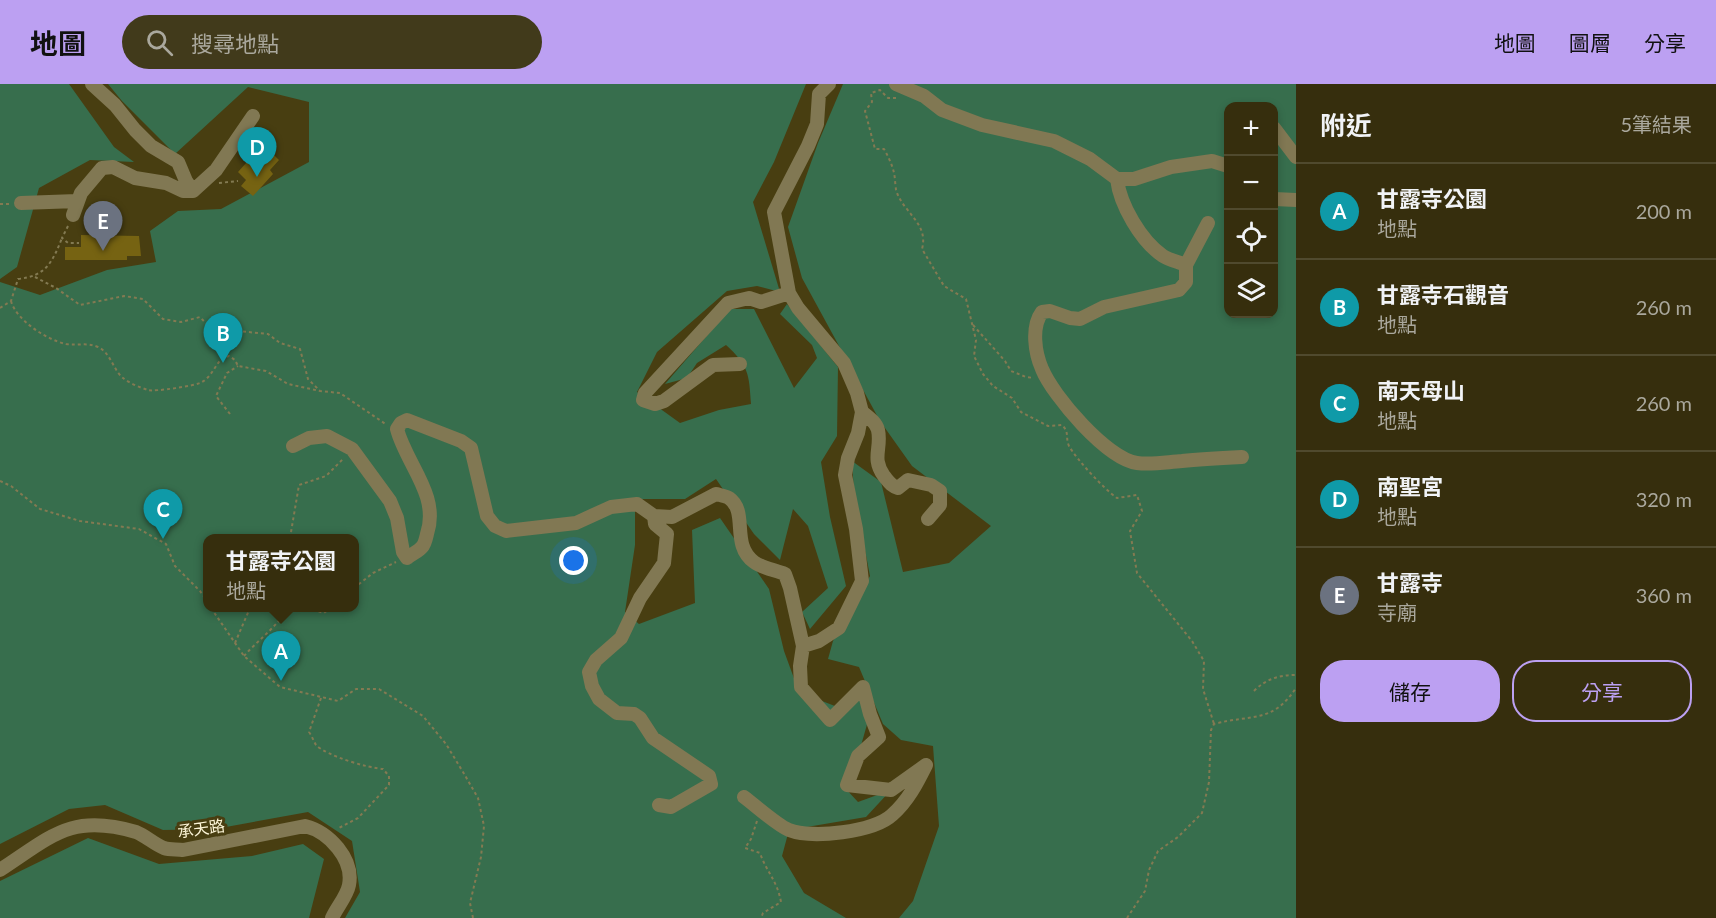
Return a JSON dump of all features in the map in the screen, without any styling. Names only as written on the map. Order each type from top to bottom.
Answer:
[{"type":"street","points":[[92,84],[116,105],[151,146],[178,162],[193,191]]},
{"type":"street","points":[[803,646],[819,641],[839,628],[862,581],[856,529],[845,475],[862,412],[857,393],[844,363],[798,308],[789,293],[774,212],[817,124],[819,94],[829,84]]},
{"type":"street","points":[[896,84],[924,96],[942,110],[982,125],[1054,141],[1090,159],[1117,179],[1134,179],[1171,167],[1212,161],[1224,165]]},
{"type":"street","points":[[21,203],[75,208],[81,193],[102,168],[113,168],[135,178],[166,183],[183,191],[193,191],[216,170],[253,116]]},
{"type":"street","points":[[1278,133],[1296,157]]},
{"type":"street","points":[[1117,179],[1118,193],[1128,214],[1149,242],[1163,256],[1186,265]]},
{"type":"street","points":[[1278,200],[1296,200]]},
{"type":"street","points":[[1208,223],[1186,265],[1186,282],[1179,290],[1104,307],[1080,319],[1050,311],[1042,312],[1036,319],[1036,353],[1046,378],[1099,443],[1121,458],[1136,463],[1155,464],[1242,457]]},
{"type":"street","points":[[740,364],[713,365],[664,401],[655,404],[643,400],[645,393],[728,303],[749,298],[761,302],[789,293]]},
{"type":"street","points":[[862,412],[878,428],[876,462],[892,487],[898,488],[908,480],[931,485],[940,491],[940,505],[928,519]]},
{"type":"street","points":[[292,446],[309,438],[327,436],[352,449],[390,501],[397,518],[403,552],[407,558],[423,546],[430,526],[425,488],[396,429],[407,420],[461,441],[471,448],[487,516],[495,526],[506,531],[576,523],[611,507],[637,504],[654,516],[672,517],[716,494],[729,498],[738,510],[741,545],[747,556],[756,564],[785,574],[803,646],[800,666],[801,687],[830,720],[863,687],[879,737],[858,756],[847,785],[891,790],[926,765],[913,791],[891,817],[862,828],[829,835],[789,830],[744,797]]},
{"type":"street","points":[[654,516],[655,524],[667,534],[664,563],[640,598],[621,638],[596,660],[589,672],[592,687],[599,699],[617,713],[634,714],[640,718],[653,738],[709,776],[711,783],[671,807],[659,805]]},
{"type":"street","name":"承天路","points":[[0,870],[54,834],[89,824],[114,826],[139,833],[165,848],[183,850],[305,826],[317,829],[330,839]]},
{"type":"street","points":[[330,839],[341,853],[350,871],[349,886],[332,918]]},
{"type":"path","points":[[909,91],[895,98],[888,98],[880,90],[871,93],[872,102],[865,111],[875,148],[884,149],[892,162],[896,190],[907,211],[920,225],[925,238],[922,249],[944,286],[966,299],[976,340],[974,356],[983,374],[993,386],[1012,398],[1022,412],[1048,426],[1062,424],[1067,430],[1068,444],[1104,489],[1117,498],[1137,495],[1142,511],[1130,531],[1137,573],[1192,641],[1204,661],[1203,689],[1214,724],[1211,730],[1209,782],[1202,813],[1178,837],[1158,851],[1149,870],[1145,891],[1127,918]]},
{"type":"path","points":[[75,208],[50,264],[35,277],[18,279],[11,300],[12,306],[20,317],[43,335],[65,344],[87,343],[100,348],[113,362],[122,378],[150,391],[168,387],[186,388],[202,382],[213,372],[222,358],[229,356],[238,366]]},
{"type":"path","points":[[62,238],[68,243],[78,243]]},
{"type":"path","points":[[35,277],[80,305],[124,296],[143,299],[163,319],[181,322],[200,317],[216,334],[238,332],[268,334],[280,343],[300,349],[308,379],[320,391]]},
{"type":"path","points":[[0,308],[11,300]]},
{"type":"path","points":[[972,323],[1011,371],[1026,378],[1046,378]]},
{"type":"path","points":[[230,414],[216,396],[227,374],[238,366],[266,371],[288,384],[340,393],[385,423],[399,438]]},
{"type":"path","points":[[291,534],[299,485],[326,476],[352,449]]},
{"type":"path","points":[[0,481],[11,486],[40,509],[80,521],[140,529],[165,544],[175,566],[203,596]]},
{"type":"path","points":[[359,584],[374,573],[407,558]]},
{"type":"path","points":[[215,612],[244,656],[280,687],[338,701],[356,689],[379,688],[423,716],[446,744],[478,798],[484,826],[481,857],[470,903],[473,918]]},
{"type":"path","points":[[235,643],[248,612]]},
{"type":"path","points":[[244,656],[286,612]]},
{"type":"path","points":[[1254,691],[1263,682],[1285,675],[1296,675]]},
{"type":"path","points":[[1214,724],[1263,716],[1280,708],[1296,688]]},
{"type":"path","points":[[322,697],[309,732],[317,746],[330,753],[383,769],[389,776],[389,785],[358,819],[338,828],[330,839]]},
{"type":"path","points":[[761,810],[751,839],[745,848],[760,853],[765,866],[778,885],[781,902],[763,913],[761,918]]},
{"type":"green space","points":[[0,84],[69,84],[114,147],[134,162],[90,160],[39,188],[17,267],[0,279]]},
{"type":"green space","points":[[108,84],[806,84],[774,162],[753,202],[780,292],[757,286],[727,291],[657,352],[637,392],[680,423],[719,410],[751,404],[746,371],[726,345],[697,363],[687,378],[665,384],[730,309],[754,309],[794,388],[817,358],[812,345],[780,314],[787,304],[838,367],[837,436],[821,462],[830,517],[846,586],[810,629],[802,612],[828,588],[808,526],[793,509],[780,560],[754,534],[716,479],[685,499],[635,499],[635,545],[625,612],[639,624],[695,603],[692,530],[720,518],[769,589],[784,651],[799,692],[840,708],[863,687],[870,714],[858,756],[845,788],[858,802],[891,790],[866,817],[789,830],[782,856],[804,893],[846,918],[345,918],[360,892],[352,841],[308,812],[215,829],[163,830],[105,805],[69,809],[0,844],[0,282],[40,295],[107,270],[156,262],[150,231],[178,211],[221,209],[309,162],[309,102],[248,87],[175,154]]},
{"type":"green space","points":[[843,84],[1296,84],[1296,918],[899,918],[913,901],[939,826],[933,746],[901,740],[883,724],[859,667],[828,659],[833,641],[870,576],[854,493],[852,461],[881,482],[903,572],[949,563],[991,526],[912,466],[880,421],[802,278],[788,227],[818,143]]},
{"type":"green space","points":[[88,838],[159,864],[252,856],[303,844],[324,859],[309,918],[0,918],[0,881]]},
{"type":"building","points":[[255,153],[265,162],[273,154],[279,160],[270,170],[273,174],[253,196],[241,186],[246,180],[238,172]]},
{"type":"building","points":[[81,235],[139,236],[141,256],[127,256],[127,260],[65,260],[65,247],[81,247]]},
{"type":"place","name":"南聖宮","points":[[257,177]]},
{"type":"place","name":"甘露寺","points":[[103,251]]},
{"type":"place","name":"甘露寺石觀音","points":[[223,363]]},
{"type":"place","name":"南天母山","points":[[163,539]]},
{"type":"place","name":"甘露寺公園","points":[[281,681]]}]
